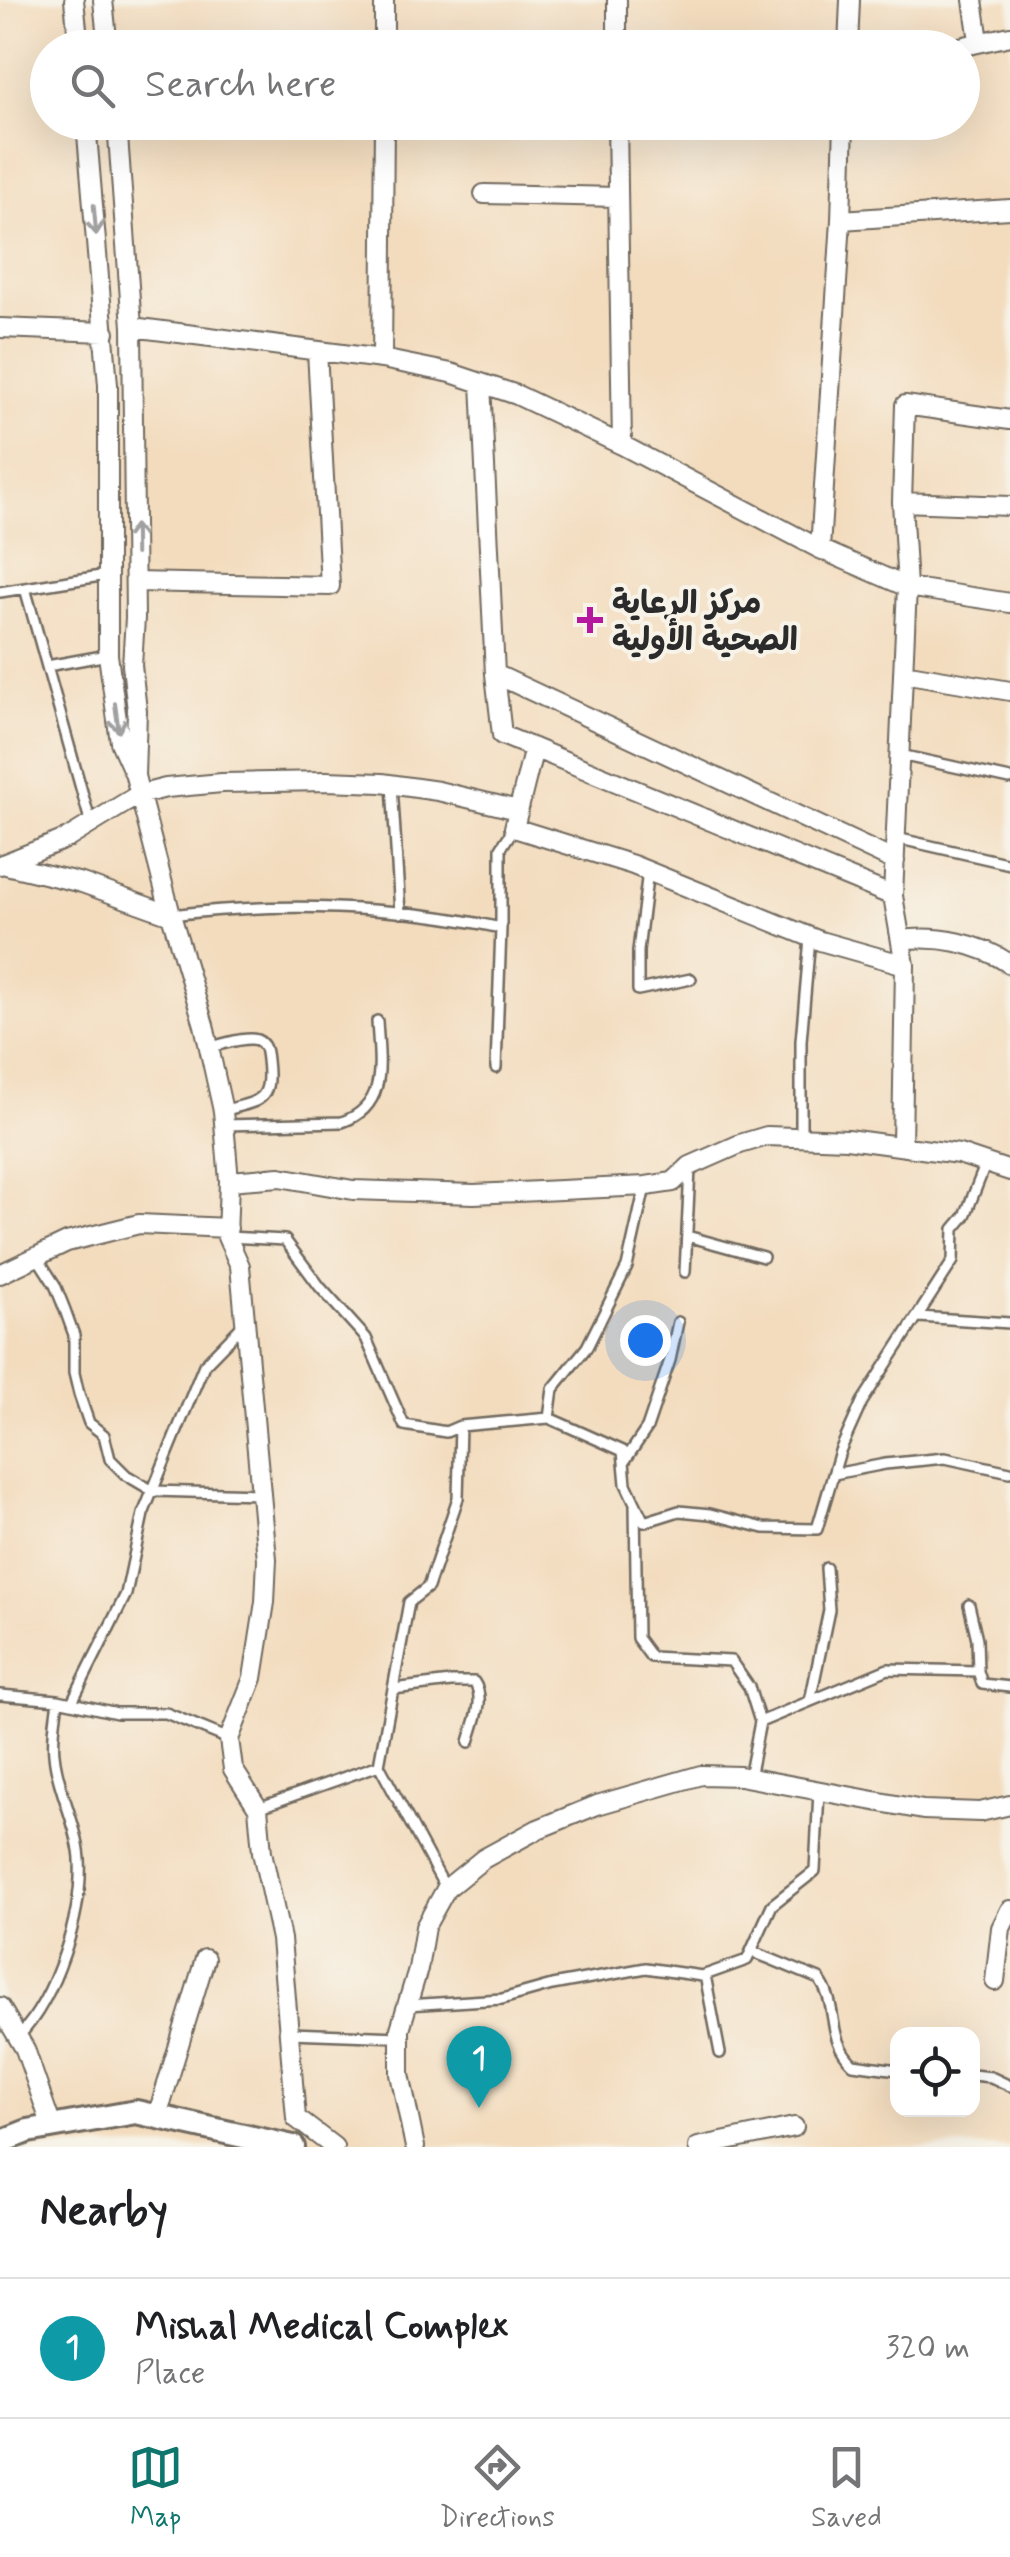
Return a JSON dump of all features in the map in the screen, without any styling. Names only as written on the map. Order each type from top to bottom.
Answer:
[{"type":"street","points":[[74,0],[77,30]]},
{"type":"street","points":[[103,0],[106,30]]},
{"type":"street","points":[[384,0],[384,30]]},
{"type":"street","points":[[617,0],[617,30]]},
{"type":"street","points":[[849,30],[850,0]]},
{"type":"street","points":[[973,0],[977,30]]},
{"type":"street","points":[[980,41],[1010,36]]},
{"type":"street","points":[[88,140],[105,332],[108,655],[120,742],[137,785],[209,1047],[224,1118],[228,1232],[240,1266],[266,1559],[265,1602],[253,1678],[229,1739],[233,1769],[258,1808],[262,1852],[280,1939],[296,2118],[334,2147]]},
{"type":"street","points":[[117,140],[132,328],[137,785]]},
{"type":"street","points":[[382,359],[384,140]]},
{"type":"street","points":[[617,140],[622,445]]},
{"type":"street","points":[[820,549],[843,140]]},
{"type":"street","points":[[484,194],[618,198]]},
{"type":"street","points":[[841,220],[1010,209]]},
{"type":"street","points":[[0,328],[105,332]]},
{"type":"street","points":[[132,328],[382,359],[451,373],[517,396],[622,445],[820,549],[907,587],[1010,603]]},
{"type":"street","points":[[135,582],[330,586],[317,351]]},
{"type":"street","points":[[480,383],[495,674],[502,734],[893,896]]},
{"type":"street","points":[[902,1146],[906,965],[893,896],[907,587],[902,502],[905,406],[1010,420]]},
{"type":"street","points":[[902,502],[1010,506]]},
{"type":"street","points":[[108,635],[134,636]]},
{"type":"street","points":[[903,673],[1010,690]]},
{"type":"street","points":[[495,674],[895,862]]},
{"type":"street","points":[[516,819],[534,748]]},
{"type":"street","points":[[2,865],[68,838],[137,785],[166,788],[326,781],[392,785],[438,791],[810,938],[906,965]]},
{"type":"street","points":[[2,865],[82,883],[171,915]]},
{"type":"street","points":[[901,940],[931,936],[994,954],[1010,964]]},
{"type":"street","points":[[229,1181],[280,1177],[353,1190],[474,1194],[646,1186],[673,1182],[690,1166],[767,1136],[902,1146],[959,1154],[1010,1170]]},
{"type":"street","points":[[0,1274],[67,1242],[140,1224],[228,1232]]},
{"type":"street","points":[[415,2147],[400,2074],[400,2037],[424,1927],[446,1889],[484,1859],[538,1829],[597,1805],[701,1775],[749,1778],[923,1810],[980,1812],[1010,1806]]},
{"type":"street","points":[[995,1981],[999,1938],[1010,1910]]},
{"type":"street","points":[[156,2117],[204,1959]]},
{"type":"street","points":[[0,2006],[25,2049],[52,2127]]},
{"type":"street","points":[[0,2142],[28,2131],[136,2112],[293,2147]]},
{"type":"street","points":[[698,2147],[794,2126]]},
{"type":"lane","points":[[0,592],[107,575]]},
{"type":"lane","points":[[25,588],[91,824]]},
{"type":"lane","points":[[47,666],[108,655]]},
{"type":"lane","points":[[900,755],[1010,779]]},
{"type":"lane","points":[[392,785],[400,913]]},
{"type":"lane","points":[[496,1068],[501,848],[516,819]]},
{"type":"lane","points":[[896,838],[1010,864]]},
{"type":"lane","points":[[648,872],[638,951],[638,990],[691,979]]},
{"type":"lane","points":[[171,915],[242,907],[400,913],[440,915],[501,928]]},
{"type":"lane","points":[[800,1138],[800,1042],[810,938]]},
{"type":"lane","points":[[224,1118],[342,1122],[353,1118],[368,1106],[380,1083],[376,1022]]},
{"type":"lane","points":[[209,1047],[258,1040],[266,1048],[270,1084],[266,1092],[224,1118]]},
{"type":"lane","points":[[228,1232],[285,1240],[366,1338],[404,1425],[446,1432],[460,1426],[549,1418],[624,1452],[626,1484],[644,1522],[680,1510],[764,1528],[818,1529],[862,1402],[952,1261],[954,1228],[965,1216],[986,1162]]},
{"type":"lane","points":[[686,1272],[690,1166]]},
{"type":"lane","points":[[549,1418],[554,1389],[587,1346],[627,1267],[646,1186]]},
{"type":"lane","points":[[687,1236],[763,1257]]},
{"type":"lane","points":[[36,1256],[55,1285],[74,1335],[74,1373],[90,1422],[104,1435],[110,1459],[153,1492],[260,1494]]},
{"type":"lane","points":[[920,1316],[1010,1323]]},
{"type":"lane","points":[[624,1462],[646,1428],[670,1360],[678,1322]]},
{"type":"lane","points":[[72,1702],[126,1594],[143,1514],[204,1365],[245,1323]]},
{"type":"lane","points":[[446,1889],[380,1765],[410,1602],[428,1587],[458,1498],[460,1426]]},
{"type":"lane","points":[[834,1474],[945,1458],[1010,1472]]},
{"type":"lane","points":[[634,1502],[638,1638],[651,1657],[730,1661],[749,1687],[760,1722],[749,1778]]},
{"type":"lane","points":[[810,1701],[829,1610],[826,1568]]},
{"type":"lane","points":[[969,1605],[982,1684],[1010,1687]]},
{"type":"lane","points":[[760,1722],[888,1670],[978,1671]]},
{"type":"lane","points":[[393,1690],[474,1682],[480,1701],[469,1742]]},
{"type":"lane","points":[[0,1695],[72,1702],[117,1713],[166,1713],[229,1739]]},
{"type":"lane","points":[[18,2037],[32,2023],[52,1988],[72,1926],[80,1859],[54,1754],[58,1700]]},
{"type":"lane","points":[[258,1808],[380,1765]]},
{"type":"lane","points":[[407,2005],[502,1999],[552,1984],[646,1968],[705,1975],[747,1960],[772,1905],[815,1871],[819,1792]]},
{"type":"lane","points":[[751,1951],[819,1980],[831,2008],[835,2039],[853,2064],[890,2069]]},
{"type":"lane","points":[[705,1975],[720,2052]]},
{"type":"lane","points":[[290,2033],[400,2037]]},
{"type":"lane","points":[[980,2077],[1010,2086]]},
{"type":"place","name":"مركز الرعاية الصحية الأولية","points":[[590,620]]},
{"type":"place","name":"Mishal Medical Complex","points":[[479,2108]]}]
